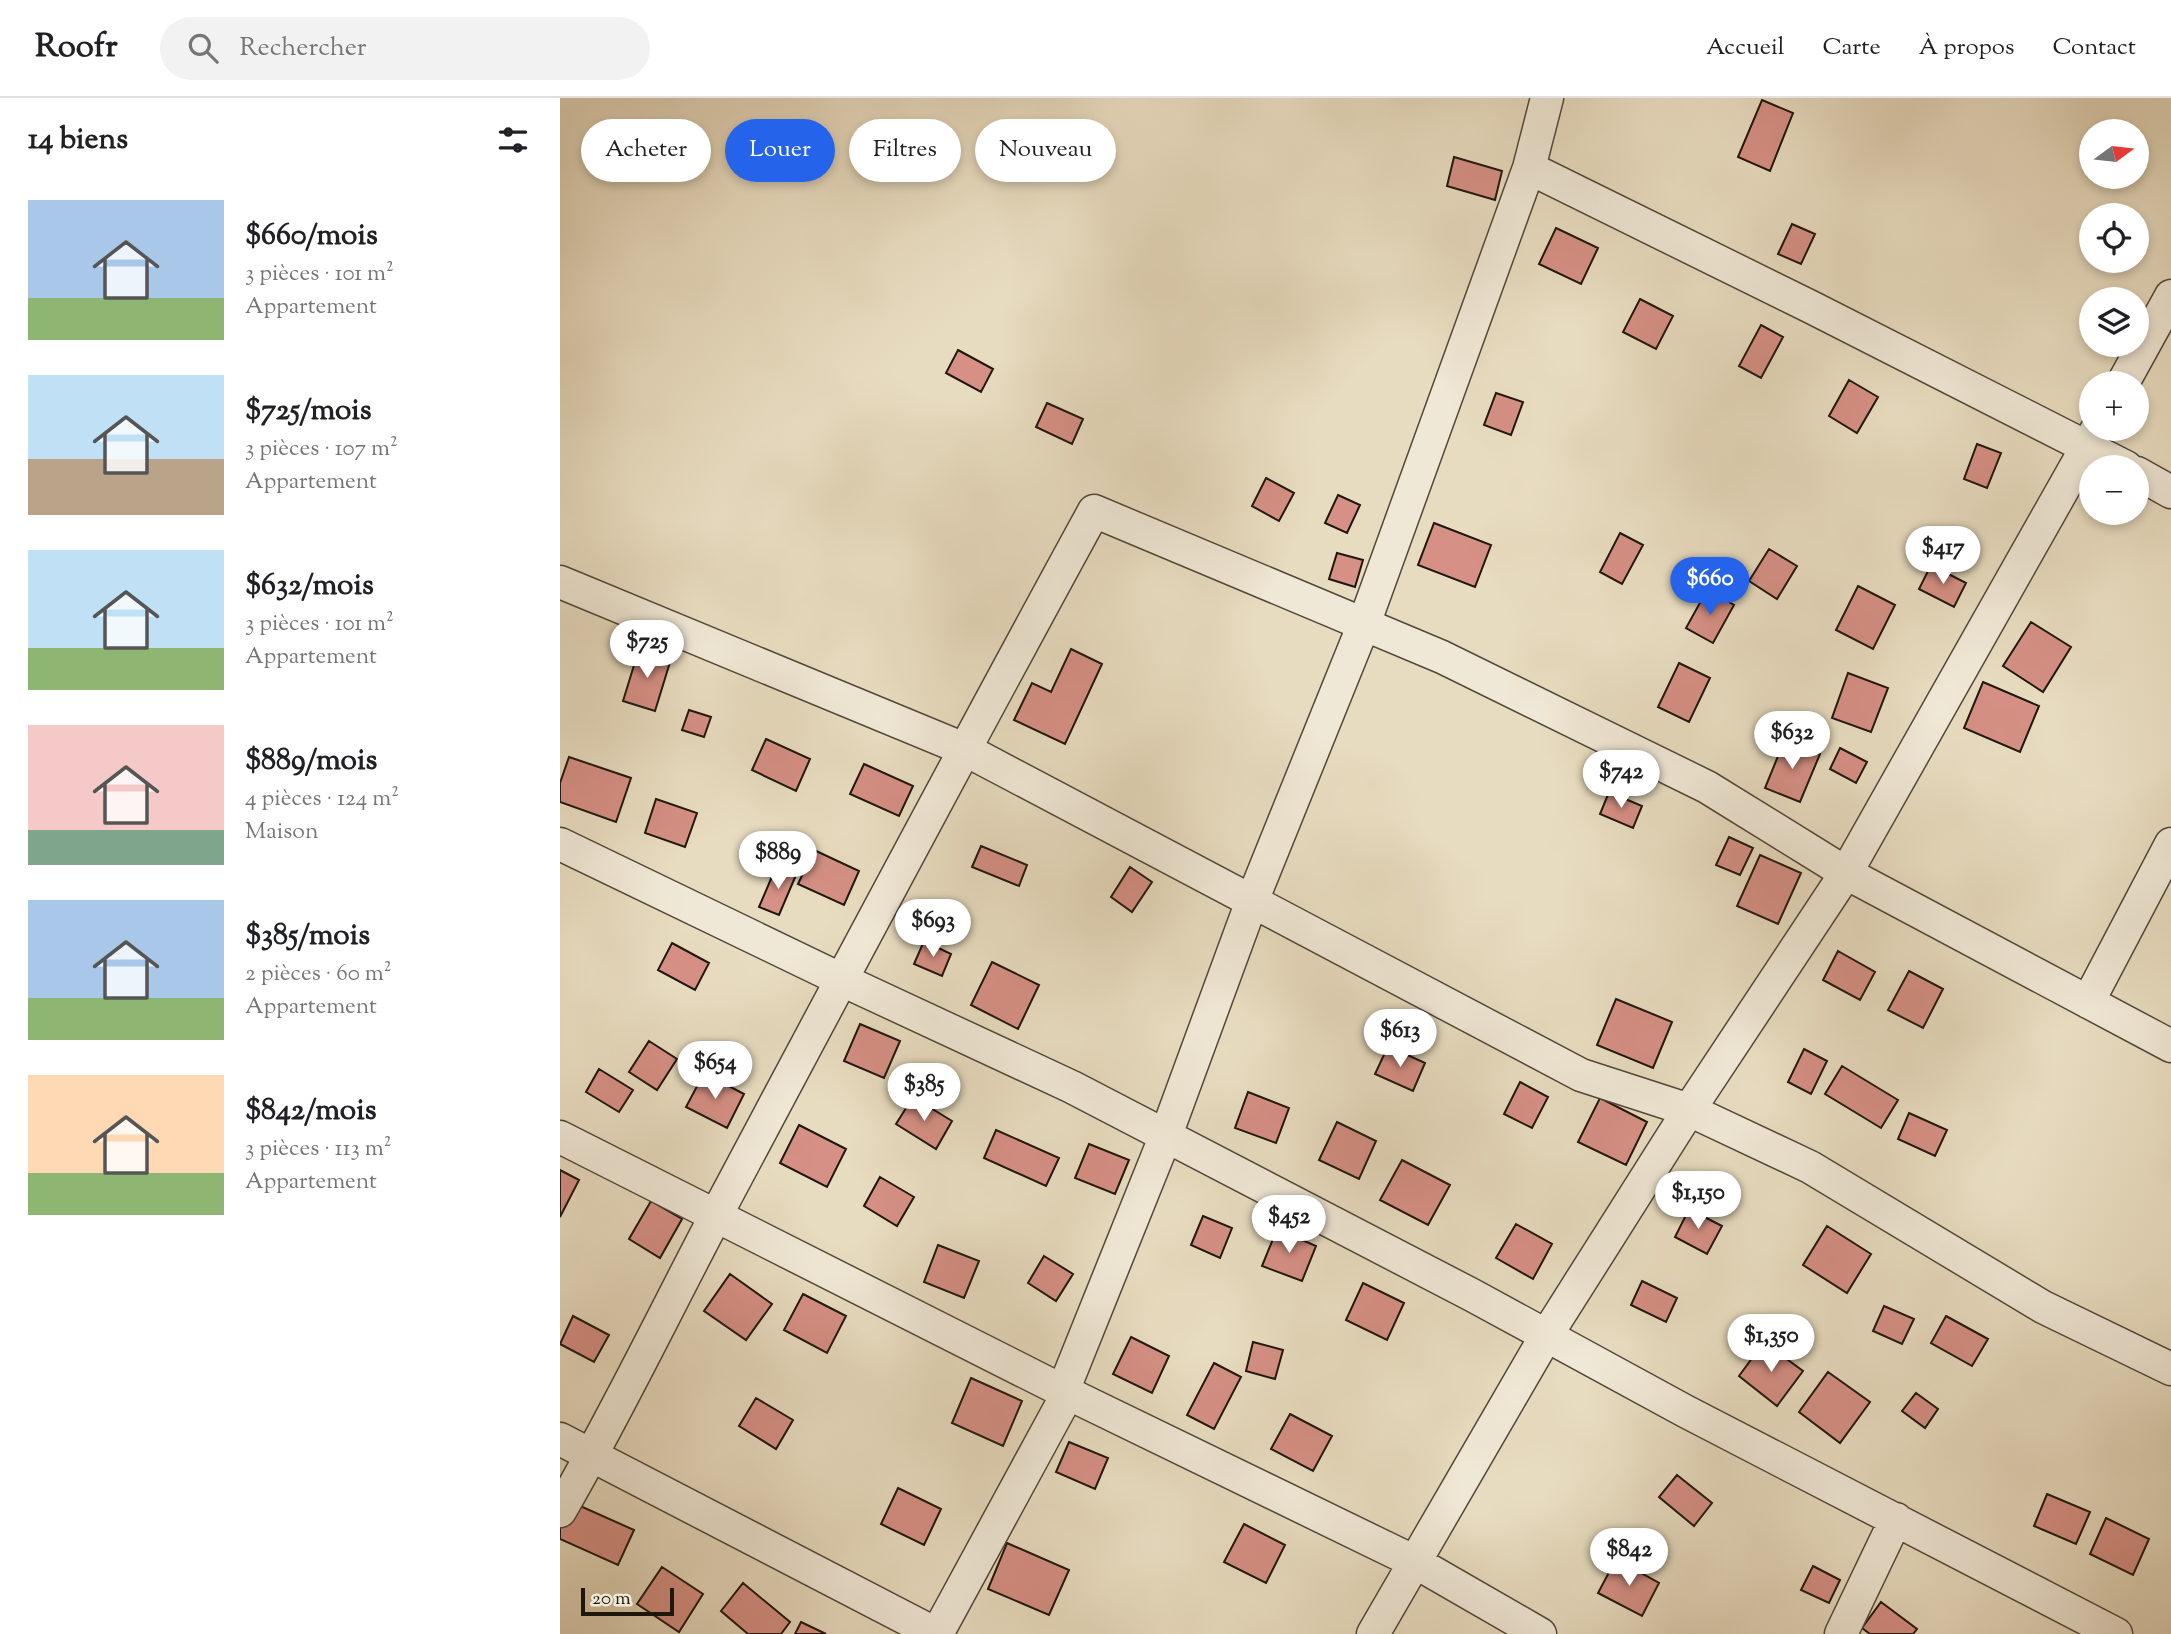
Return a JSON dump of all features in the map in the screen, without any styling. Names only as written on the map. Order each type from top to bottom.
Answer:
[{"type":"street","points":[[560,1438],[937,1634],[1066,1392],[1166,1135],[1252,901],[1364,624],[1530,168],[1547,98]]},
{"type":"street","points":[[1530,168],[2079,430]]},
{"type":"street","points":[[2130,371],[2171,296]]},
{"type":"street","points":[[1373,1634],[1546,1336],[1689,1110],[1846,873],[2091,441]]},
{"type":"street","points":[[2097,441],[2113,455]]},
{"type":"street","points":[[2149,480],[2171,492]]},
{"type":"street","points":[[560,1511],[964,749],[1094,511],[1442,657],[1707,787],[1846,873],[2171,1046]]},
{"type":"street","points":[[560,582],[964,749],[1581,1075],[1689,1110],[1810,1167],[2043,1307],[2171,1369]]},
{"type":"street","points":[[560,844],[842,980],[1073,1087],[1685,1411],[2116,1634]]},
{"type":"street","points":[[2088,1002],[2171,844]]},
{"type":"street","points":[[560,1137],[1066,1392],[1415,1562],[1540,1634]]},
{"type":"street","points":[[1841,1634],[1896,1519]]},
{"type":"building","points":[[1762,100],[1793,113],[1770,171],[1738,157]]},
{"type":"building","points":[[1454,157],[1502,171],[1495,200],[1447,186]]},
{"type":"building","points":[[1792,224],[1815,234],[1801,264],[1778,254]]},
{"type":"building","points":[[1556,228],[1598,248],[1581,284],[1539,264]]},
{"type":"building","points":[[1640,299],[1673,316],[1656,349],[1623,332]]},
{"type":"building","points":[[1761,325],[1783,337],[1761,378],[1739,366]]},
{"type":"building","points":[[958,350],[993,369],[981,392],[946,373]]},
{"type":"building","points":[[1849,380],[1878,397],[1857,433],[1829,416]]},
{"type":"building","points":[[1496,393],[1523,402],[1511,435],[1484,425]]},
{"type":"building","points":[[1047,403],[1083,419],[1072,444],[1036,427]]},
{"type":"building","points":[[1977,444],[2001,453],[1987,488],[1964,479]]},
{"type":"building","points":[[1266,478],[1294,493],[1279,521],[1252,506]]},
{"type":"building","points":[[1338,495],[1360,505],[1347,533],[1325,523]]},
{"type":"building","points":[[1434,523],[1491,545],[1475,587],[1418,565]]},
{"type":"building","points":[[1620,533],[1643,545],[1622,584],[1600,572]]},
{"type":"building","points":[[1769,549],[1797,566],[1777,599],[1749,581]]},
{"type":"building","points":[[1337,553],[1363,560],[1355,587],[1329,579]]},
{"type":"building","points":[[1931,565],[1966,583],[1954,607],[1919,589]]},
{"type":"building","points":[[1858,586],[1895,605],[1873,649],[1836,630]]},
{"type":"building","points":[[1707,590],[1734,605],[1713,643],[1686,628]]},
{"type":"building","points":[[2031,622],[2071,647],[2043,692],[2003,666]]},
{"type":"building","points":[[639,649],[671,659],[655,711],[623,701]]},
{"type":"building","points":[[1071,649],[1102,664],[1065,744],[1014,720],[1032,683],[1051,692]]},
{"type":"building","points":[[1679,663],[1710,678],[1689,722],[1658,707]]},
{"type":"building","points":[[1848,673],[1888,688],[1871,732],[1832,718]]},
{"type":"building","points":[[1983,682],[2039,706],[2020,752],[1964,728]]},
{"type":"building","points":[[689,710],[711,717],[704,737],[682,730]]},
{"type":"building","points":[[766,739],[810,759],[796,791],[752,770]]},
{"type":"building","points":[[1785,739],[1820,754],[1800,802],[1765,788]]},
{"type":"building","points":[[1840,748],[1867,762],[1856,783],[1830,769]]},
{"type":"building","points":[[569,757],[631,778],[616,822],[560,802],[560,783]]},
{"type":"building","points":[[864,764],[913,786],[899,816],[850,794]]},
{"type":"building","points":[[1609,792],[1642,806],[1633,828],[1600,814]]},
{"type":"building","points":[[656,799],[697,813],[685,847],[645,833]]},
{"type":"building","points":[[1729,837],[1753,848],[1740,875],[1716,865]]},
{"type":"building","points":[[981,846],[1027,865],[1019,886],[972,867]]},
{"type":"building","points":[[814,850],[859,871],[844,905],[798,884]]},
{"type":"building","points":[[1760,855],[1801,873],[1778,924],[1737,906]]},
{"type":"building","points":[[776,867],[796,875],[779,915],[759,907]]},
{"type":"building","points":[[1130,867],[1152,882],[1132,912],[1111,897]]},
{"type":"building","points":[[924,941],[951,954],[942,976],[914,964]]},
{"type":"building","points":[[672,943],[709,963],[695,990],[658,970]]},
{"type":"building","points":[[1838,951],[1875,972],[1860,1000],[1823,980]]},
{"type":"building","points":[[992,962],[1039,985],[1018,1029],[971,1005]]},
{"type":"building","points":[[1909,971],[1943,989],[1923,1028],[1888,1010]]},
{"type":"building","points":[[1616,999],[1672,1022],[1653,1068],[1597,1045]]},
{"type":"building","points":[[860,1024],[900,1041],[884,1078],[844,1061]]},
{"type":"building","points":[[649,1041],[677,1059],[657,1090],[629,1072]]},
{"type":"building","points":[[1388,1046],[1425,1063],[1413,1091],[1375,1074]]},
{"type":"building","points":[[1804,1049],[1827,1061],[1811,1094],[1788,1082]]},
{"type":"building","points":[[1842,1066],[1898,1100],[1881,1128],[1825,1094]]},
{"type":"building","points":[[599,1069],[633,1090],[619,1112],[586,1092]]},
{"type":"building","points":[[704,1073],[744,1094],[727,1128],[686,1107]]},
{"type":"building","points":[[1520,1082],[1548,1097],[1532,1128],[1504,1114]]},
{"type":"building","points":[[1248,1092],[1289,1108],[1276,1143],[1235,1128]]},
{"type":"building","points":[[913,1097],[952,1121],[936,1149],[896,1124]]},
{"type":"building","points":[[1600,1098],[1647,1122],[1626,1165],[1578,1142]]},
{"type":"building","points":[[1909,1113],[1947,1130],[1935,1156],[1898,1139]]},
{"type":"building","points":[[1337,1122],[1376,1141],[1359,1179],[1319,1160]]},
{"type":"building","points":[[799,1125],[846,1149],[827,1187],[780,1163]]},
{"type":"building","points":[[996,1130],[1059,1158],[1046,1186],[984,1158]]},
{"type":"building","points":[[1089,1144],[1129,1160],[1115,1194],[1075,1178]]},
{"type":"building","points":[[1402,1160],[1450,1185],[1428,1225],[1380,1200]]},
{"type":"building","points":[[560,1170],[579,1180],[560,1217]]},
{"type":"building","points":[[880,1177],[914,1197],[897,1226],[864,1206]]},
{"type":"building","points":[[651,1201],[682,1219],[660,1258],[629,1239]]},
{"type":"building","points":[[1689,1209],[1722,1226],[1707,1254],[1675,1237]]},
{"type":"building","points":[[1203,1216],[1232,1228],[1220,1258],[1191,1245]]},
{"type":"building","points":[[1516,1224],[1552,1244],[1533,1279],[1496,1258]]},
{"type":"building","points":[[1827,1226],[1871,1254],[1847,1293],[1803,1265]]},
{"type":"building","points":[[1277,1229],[1316,1246],[1302,1281],[1262,1266]]},
{"type":"building","points":[[938,1245],[979,1261],[964,1298],[924,1282]]},
{"type":"building","points":[[1044,1256],[1073,1274],[1056,1301],[1028,1283]]},
{"type":"building","points":[[730,1274],[772,1304],[746,1340],[704,1311]]},
{"type":"building","points":[[1642,1281],[1677,1298],[1666,1322],[1631,1305]]},
{"type":"building","points":[[1363,1283],[1404,1303],[1387,1340],[1346,1320]]},
{"type":"building","points":[[803,1294],[846,1316],[827,1353],[784,1330]]},
{"type":"building","points":[[1884,1306],[1914,1319],[1902,1344],[1873,1331]]},
{"type":"building","points":[[573,1316],[609,1335],[594,1362],[560,1344]]},
{"type":"building","points":[[1946,1316],[1988,1339],[1972,1366],[1931,1343]]},
{"type":"building","points":[[1131,1337],[1169,1356],[1152,1393],[1113,1374]]},
{"type":"building","points":[[1253,1342],[1283,1350],[1275,1379],[1246,1371]]},
{"type":"building","points":[[1764,1342],[1803,1371],[1777,1406],[1739,1376]]},
{"type":"building","points":[[1214,1363],[1241,1377],[1214,1429],[1187,1415]]},
{"type":"building","points":[[1828,1372],[1870,1402],[1840,1443],[1799,1412]]},
{"type":"building","points":[[971,1378],[1022,1401],[1003,1446],[952,1423]]},
{"type":"building","points":[[1916,1393],[1938,1409],[1925,1428],[1902,1411]]},
{"type":"building","points":[[756,1398],[793,1420],[776,1449],[739,1426]]},
{"type":"building","points":[[1290,1414],[1332,1436],[1313,1471],[1271,1449]]},
{"type":"building","points":[[1069,1442],[1108,1458],[1095,1489],[1056,1472]]},
{"type":"building","points":[[1677,1475],[1712,1503],[1694,1526],[1659,1497]]},
{"type":"building","points":[[898,1488],[941,1509],[924,1545],[881,1524]]},
{"type":"building","points":[[2047,1494],[2090,1512],[2076,1544],[2034,1526]]},
{"type":"building","points":[[569,1501],[634,1530],[618,1565],[560,1539],[560,1522]]},
{"type":"building","points":[[2106,1518],[2149,1539],[2133,1575],[2090,1554]]},
{"type":"building","points":[[1244,1524],[1285,1545],[1266,1583],[1224,1562]]},
{"type":"building","points":[[1007,1543],[1069,1570],[1049,1615],[988,1589]]},
{"type":"building","points":[[1616,1559],[1659,1583],[1642,1616],[1598,1593]]},
{"type":"building","points":[[1813,1566],[1840,1580],[1829,1603],[1801,1590]]},
{"type":"building","points":[[662,1567],[703,1594],[679,1632],[637,1604]]},
{"type":"building","points":[[743,1583],[790,1622],[781,1634],[748,1634],[721,1611]]},
{"type":"building","points":[[1881,1602],[1917,1629],[1913,1634],[1870,1634],[1862,1628]]},
{"type":"building","points":[[801,1622],[826,1634],[795,1634]]}]
